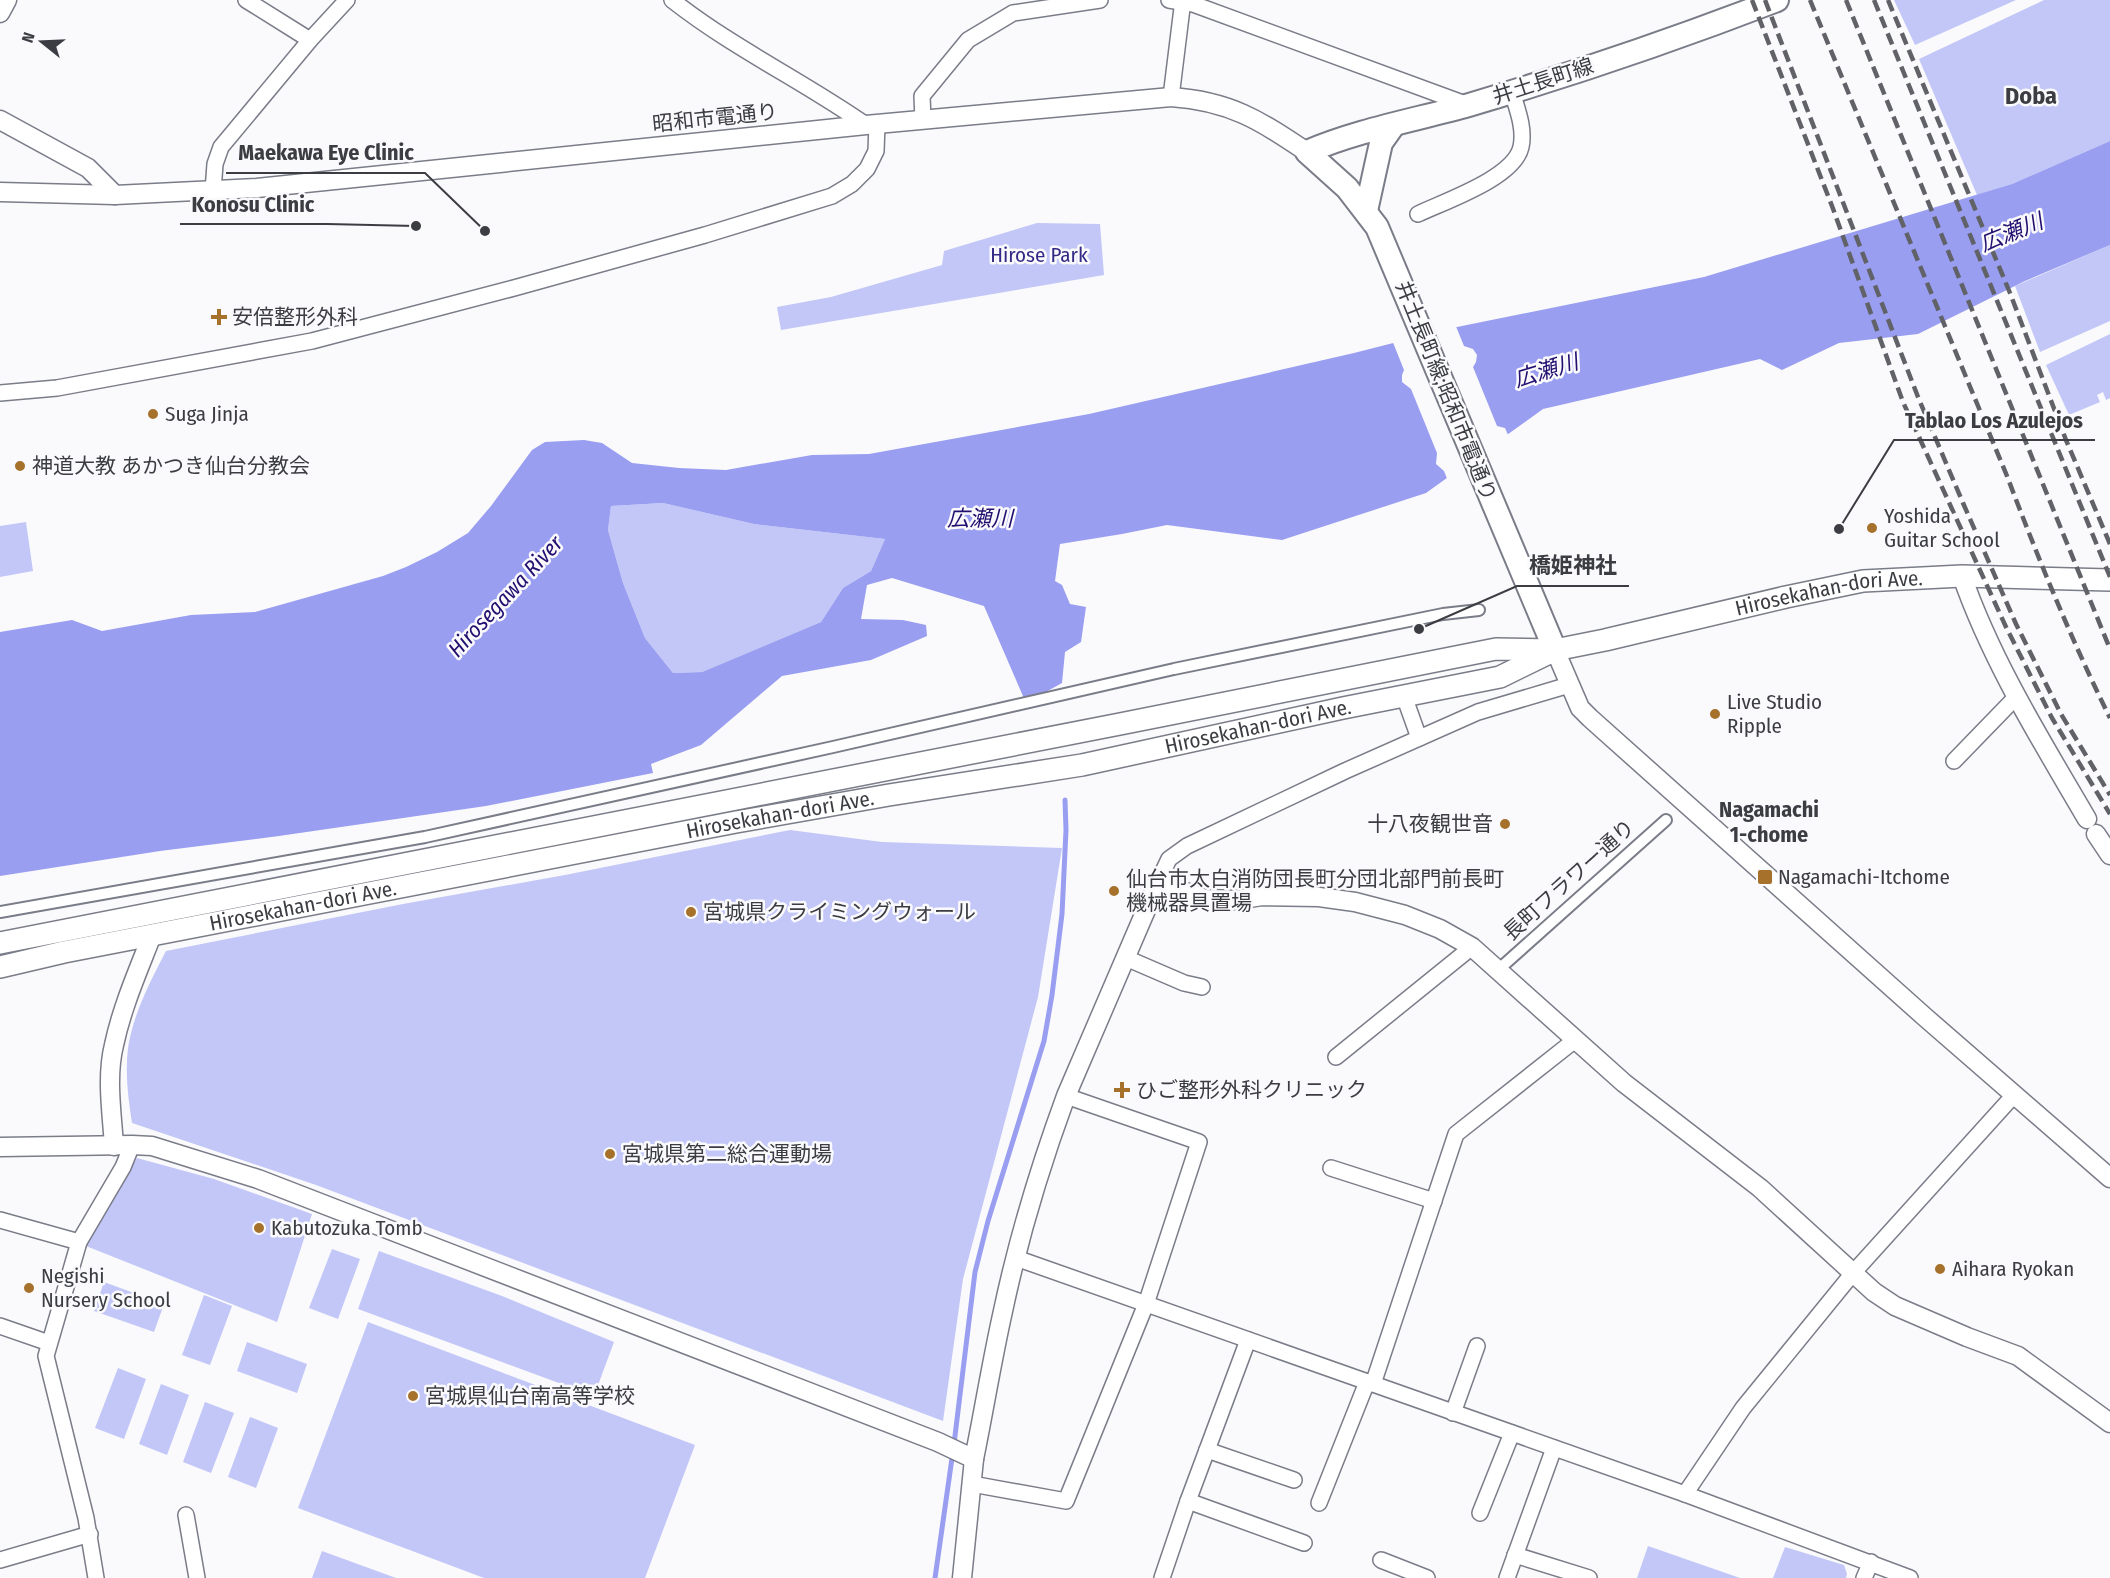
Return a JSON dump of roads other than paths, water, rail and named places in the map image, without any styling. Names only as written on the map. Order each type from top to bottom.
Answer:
[{"type":"main road","name":"井土長町線","points":[[1307,152],[1333,141],[1512,92],[1732,8],[1777,0]]},
{"type":"main road","points":[[1365,211],[1381,143],[1393,126]]},
{"type":"main road","name":"井土長町線;昭和市電通り","points":[[1307,152],[1347,188],[1365,211],[1384,243],[1554,650]]},
{"type":"main road","name":"Hirosekahan-dori Ave.","points":[[0,943],[1485,651],[1496,649],[1554,650],[1863,581],[1962,576],[2110,580]]},
{"type":"main road","name":"Hirosekahan-dori Ave.","points":[[0,967],[64,952],[736,822],[1082,765],[1258,726],[1500,677],[1554,650]]},
{"type":"street","points":[[0,13],[7,0]]},
{"type":"street","points":[[246,0],[310,40]]},
{"type":"street","points":[[213,192],[215,164],[221,147],[310,40],[347,0]]},
{"type":"street","points":[[0,393],[57,388],[312,341],[716,232],[832,195],[852,184],[867,169],[876,151],[871,125],[748,52],[672,0]]},
{"type":"street","points":[[923,120],[922,96],[968,40],[1013,13],[1100,0]]},
{"type":"street","points":[[1171,97],[1178,1],[1468,105]]},
{"type":"street","points":[[1418,214],[1493,179],[1508,168],[1521,149],[1522,133],[1512,92]]},
{"type":"street","name":"昭和市電通り","points":[[0,192],[115,195],[213,192],[1171,97],[1219,104],[1255,118],[1307,152]]},
{"type":"street","points":[[0,120],[87,168],[115,195]]},
{"type":"street","points":[[1962,576],[1969,598],[2017,696],[2110,855]]},
{"type":"street","points":[[0,912],[426,837],[1174,669],[1443,614],[1479,610]]},
{"type":"street","points":[[1554,650],[1580,708],[1590,718],[1926,1018],[2110,1178]]},
{"type":"street","points":[[962,1578],[972,1484],[970,1457],[1016,1258],[1053,1131],[1066,1096],[1169,859],[1187,846],[1478,712],[1569,685]]},
{"type":"street","points":[[1404,696],[1419,738]]},
{"type":"street","points":[[1954,761],[2017,696]]},
{"type":"street","name":"長町フラワー通り","points":[[1498,970],[1666,820]]},
{"type":"street","points":[[1158,882],[1205,899],[1237,900],[1262,896],[1307,896],[1355,902],[1405,915],[1440,929],[1472,947],[1624,1083],[1760,1188],[1874,1292],[1895,1306],[1967,1337],[2019,1356],[2110,1423]]},
{"type":"street","points":[[114,1146],[111,1073],[113,1046],[128,997],[152,935]]},
{"type":"street","points":[[1336,1057],[1472,947]]},
{"type":"street","points":[[1126,957],[1184,983],[1202,987]]},
{"type":"street","points":[[1319,1503],[1370,1383],[1456,1134],[1575,1040]]},
{"type":"street","points":[[1685,1494],[1743,1408],[1852,1273],[2014,1095]]},
{"type":"street","points":[[972,1484],[1066,1501],[1146,1304],[1199,1142],[1066,1096]]},
{"type":"street","points":[[96,1578],[90,1534],[46,1356],[79,1242],[123,1167],[132,1145]]},
{"type":"street","points":[[0,1147],[152,1146],[258,1179],[938,1442],[970,1457]]},
{"type":"street","points":[[1331,1168],[1434,1201]]},
{"type":"street","points":[[0,1220],[79,1242]]},
{"type":"street","points":[[1016,1258],[1685,1494],[1910,1578]]},
{"type":"street","points":[[0,1326],[49,1343]]},
{"type":"street","points":[[1162,1578],[1248,1340]]},
{"type":"street","points":[[1453,1413],[1478,1346]]},
{"type":"street","points":[[1480,1513],[1512,1434]]},
{"type":"street","points":[[1507,1578],[1554,1448]]},
{"type":"street","points":[[1207,1450],[1294,1480]]},
{"type":"street","points":[[1188,1501],[1304,1543]]},
{"type":"street","points":[[186,1515],[197,1578]]},
{"type":"street","points":[[0,1560],[90,1534]]},
{"type":"street","points":[[1515,1555],[1588,1578]]},
{"type":"street","points":[[1381,1560],[1427,1578]]},
{"type":"street","points":[[1864,1578],[1871,1562]]},
{"type":"water","points":[[2110,141],[2110,245],[2025,281],[1918,334],[1839,343],[1782,370],[1760,359],[1543,409],[1426,493],[1282,540],[1167,525],[1060,544],[1055,581],[1062,585],[1070,604],[1086,607],[1081,642],[1065,652],[1062,683],[1026,703],[984,606],[892,578],[867,585],[861,619],[903,620],[926,625],[927,636],[871,660],[782,676],[701,745],[651,764],[653,773],[486,806],[160,851],[0,876],[0,632],[72,620],[102,631],[191,615],[255,612],[383,576],[437,552],[468,533],[532,450],[545,442],[584,440],[602,443],[632,463],[726,470],[812,455],[869,454],[1089,414],[1452,328],[1704,277],[2012,184]],"holes":[[[663,503],[754,524],[885,539],[871,571],[843,588],[821,622],[702,672],[673,673],[645,638],[623,583],[608,530],[611,506]]]},
{"type":"waterway","points":[[935,1578],[975,1272],[988,1221],[1044,1041],[1052,995],[1062,914],[1065,800]]},
{"type":"railway","points":[[1752,0],[1832,206],[1903,402],[2006,627],[2052,718],[2110,814]]},
{"type":"railway","points":[[1765,0],[1918,397],[1963,503],[2016,624],[2061,714],[2110,795]]},
{"type":"railway","points":[[1810,0],[2056,598],[2110,718]]},
{"type":"railway","points":[[1846,0],[2110,649]]},
{"type":"railway","points":[[1874,0],[2110,577]]},
{"type":"railway","points":[[1888,0],[2010,293],[2066,440],[2110,544]]},
{"type":"place","name":"Konosu Clinic","points":[[416,226]]},
{"type":"place","name":"Maekawa Eye Clinic","points":[[485,231]]},
{"type":"place","name":"安倍整形外科","points":[[219,317]]},
{"type":"place","name":"Suga Jinja","points":[[153,414]]},
{"type":"place","name":"神道大教 あかつき仙台分教会","points":[[20,466]]},
{"type":"place","name":"Yoshida Guitar School","points":[[1872,528]]},
{"type":"place","name":"Tablao Los Azulejos","points":[[1839,529]]},
{"type":"place","name":"橋姫神社","points":[[1419,629]]},
{"type":"place","name":"Live Studio Ripple","points":[[1715,714]]},
{"type":"place","name":"十八夜観世音","points":[[1505,824]]},
{"type":"place","name":"Nagamachi-Itchome","points":[[1765,877]]},
{"type":"place","name":"仙台市太白消防団長町分団北部門前長町 機械器具置場","points":[[1114,891]]},
{"type":"place","name":"宮城県クライミングウォール","points":[[691,912]]},
{"type":"place","name":"ひご整形外科クリニック","points":[[1122,1090]]},
{"type":"place","name":"宮城県第二総合運動場","points":[[610,1154]]},
{"type":"place","name":"Kabutozuka Tomb","points":[[259,1228]]},
{"type":"place","name":"Aihara Ryokan","points":[[1940,1269]]},
{"type":"place","name":"Negishi Nursery School","points":[[29,1288]]},
{"type":"place","name":"宮城県仙台南高等学校","points":[[413,1396]]},
{"type":"district","name":"Doba","points":[[2031,96]]},
{"type":"district","name":"Nagamachi 1-chome","points":[[1769,822]]},
{"type":"water label","name":"広瀬川","points":[[2011,232]]},
{"type":"water label","name":"広瀬川","points":[[1546,370]]},
{"type":"water label","name":"広瀬川","points":[[980,518]]},
{"type":"water label","name":"Hirosegawa River","points":[[505,596]]},
{"type":"park label","name":"Hirose Park","points":[[1039,255]]}]
